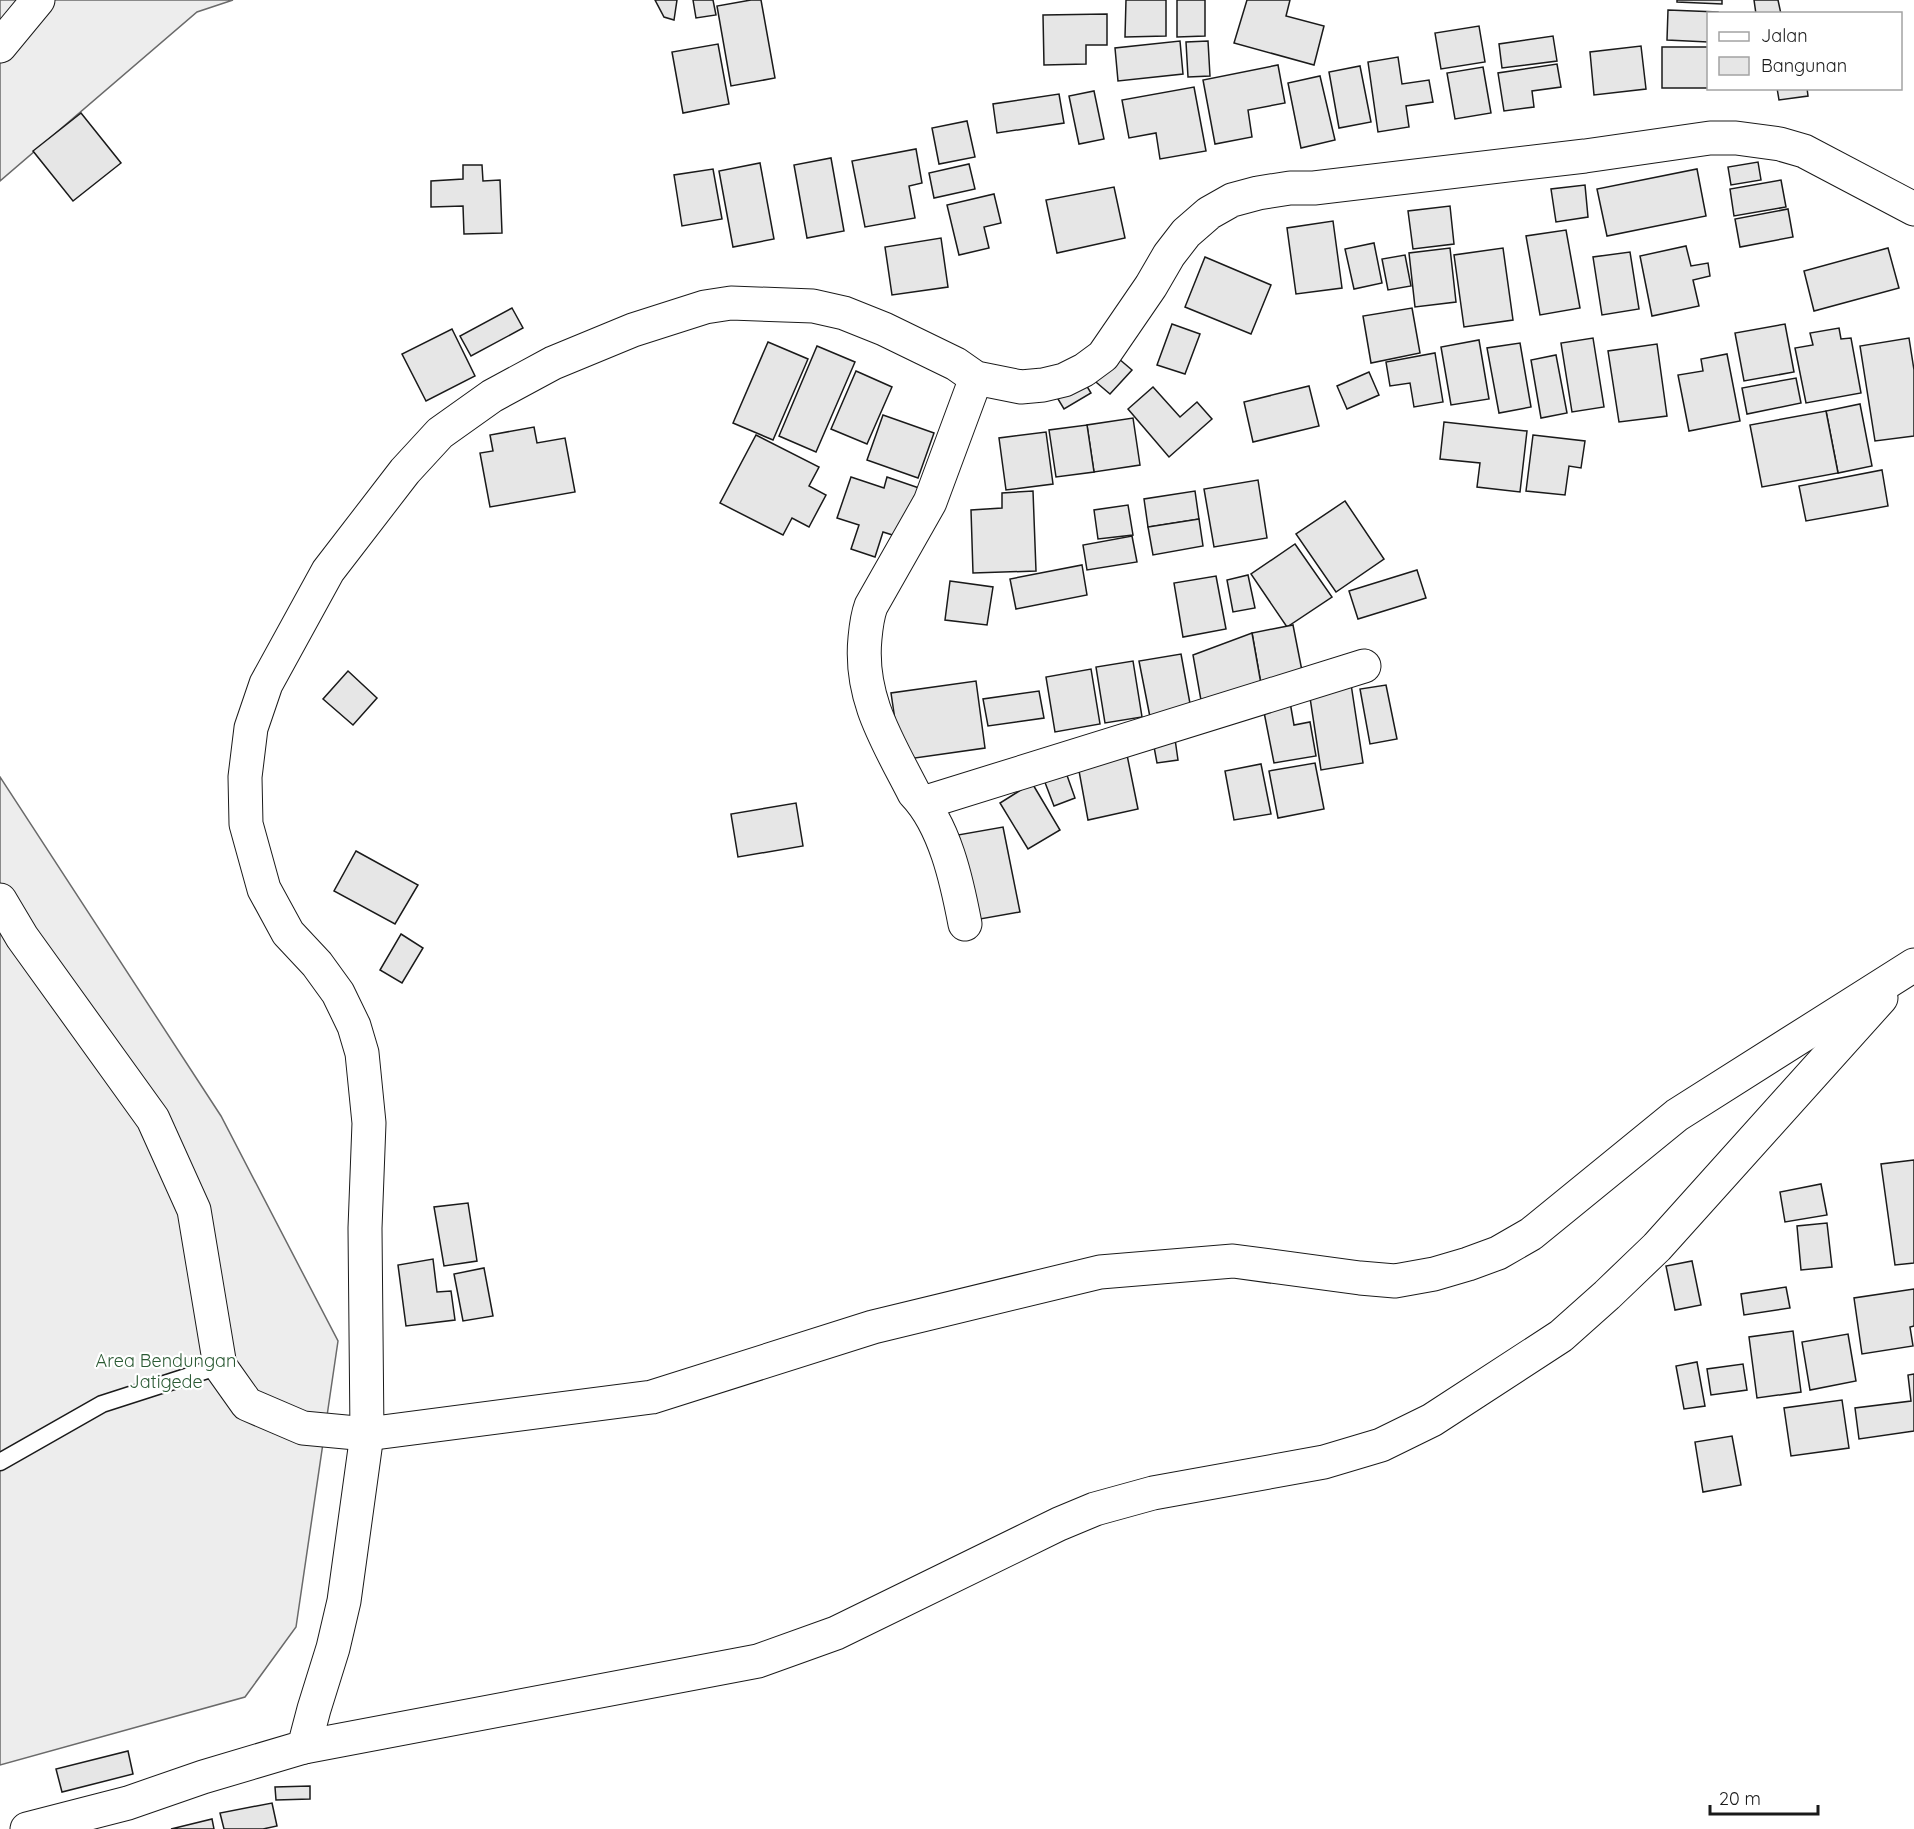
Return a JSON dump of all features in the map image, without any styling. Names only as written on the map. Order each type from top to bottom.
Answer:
[{"type":"street","points":[[0,46],[38,0]]},
{"type":"street","points":[[304,1747],[333,1648],[344,1601],[367,1434],[365,1228],[369,1123],[362,1053],[354,1026],[338,993],[317,963],[288,933],[264,889],[246,824],[245,777],[250,728],[266,684],[328,571],[405,471],[440,433],[492,396],[553,363],[633,330],[705,307],[731,303],[813,306],[844,313],[884,329],[956,364],[976,378],[1021,387],[1043,386],[1064,380],[1084,370],[1103,356],[1169,255],[1186,233],[1209,213],[1232,200],[1290,188],[1314,188],[1454,172],[1710,138],[1736,138],[1780,144],[1804,151],[1914,209]]},
{"type":"street","points":[[965,924],[957,882],[942,840],[886,739],[868,692],[863,654],[866,622],[871,606],[930,502],[976,378]]},
{"type":"street","points":[[923,803],[1364,666]]},
{"type":"street","points":[[0,900],[22,937],[153,1119],[194,1210],[220,1366],[247,1404],[303,1428],[367,1434],[652,1397],[873,1327],[1100,1272],[1233,1261],[1395,1281],[1445,1271],[1498,1253],[1531,1234],[1677,1114],[1911,967]]},
{"type":"street","points":[[27,1829],[128,1803],[203,1777],[304,1747],[758,1661],[836,1634],[1095,1509],[1153,1493],[1324,1462],[1380,1445],[1432,1420],[1561,1336],[1607,1295],[1657,1247],[1911,967]]},
{"type":"lane","points":[[0,1462],[102,1404],[220,1366]]},
{"type":"shaded area","points":[[0,0],[233,0],[197,12],[0,181]]},
{"type":"shaded area","name":"Area Bendungan Jatigede","points":[[0,777],[221,1116],[338,1341],[296,1627],[245,1697],[0,1765]]},
{"type":"building","points":[[655,0],[677,0],[674,20],[664,17]]},
{"type":"building","points":[[693,0],[713,0],[716,15],[696,18]]},
{"type":"building","points":[[761,0],[775,78],[731,86],[717,6]]},
{"type":"building","points":[[1126,0],[1166,0],[1166,36],[1125,37]]},
{"type":"building","points":[[1177,0],[1205,0],[1205,36],[1177,37]]},
{"type":"building","points":[[1247,0],[1290,0],[1286,16],[1324,26],[1314,65],[1234,43]]},
{"type":"building","points":[[1677,0],[1722,0],[1722,4],[1677,2]]},
{"type":"building","points":[[1754,0],[1778,0],[1781,12],[1756,12]]},
{"type":"building","points":[[1668,10],[1718,12],[1707,12],[1707,42],[1667,40]]},
{"type":"building","points":[[1107,14],[1107,45],[1086,45],[1086,64],[1044,65],[1043,15]]},
{"type":"building","points":[[1479,26],[1485,62],[1441,69],[1435,33]]},
{"type":"building","points":[[1553,36],[1557,61],[1502,68],[1499,44]]},
{"type":"building","points":[[1180,41],[1183,74],[1118,81],[1115,48]]},
{"type":"building","points":[[1208,41],[1210,76],[1188,77],[1186,42]]},
{"type":"building","points":[[718,44],[729,104],[683,113],[672,52]]},
{"type":"building","points":[[1641,46],[1646,89],[1594,95],[1590,52]]},
{"type":"building","points":[[1662,47],[1707,47],[1707,88],[1662,88]]},
{"type":"building","points":[[1398,57],[1402,84],[1429,80],[1433,102],[1406,106],[1409,127],[1378,132],[1368,62]]},
{"type":"building","points":[[1557,64],[1561,87],[1532,91],[1534,107],[1504,111],[1498,73]]},
{"type":"building","points":[[1278,65],[1285,103],[1248,110],[1252,137],[1215,144],[1203,80]]},
{"type":"building","points":[[1360,66],[1371,122],[1339,128],[1329,72]]},
{"type":"building","points":[[1483,67],[1491,113],[1455,119],[1447,73]]},
{"type":"building","points":[[1320,76],[1335,140],[1301,148],[1288,83]]},
{"type":"building","points":[[1194,87],[1206,151],[1160,159],[1156,133],[1129,138],[1122,100]]},
{"type":"building","points":[[1777,90],[1807,90],[1808,96],[1779,100]]},
{"type":"building","points":[[1094,91],[1104,139],[1079,144],[1069,96]]},
{"type":"building","points":[[1059,94],[1064,123],[997,133],[993,104]]},
{"type":"building","points":[[81,113],[121,163],[73,201],[33,151]]},
{"type":"building","points":[[967,121],[975,157],[939,164],[932,128]]},
{"type":"building","points":[[916,149],[922,183],[909,186],[915,218],[865,227],[852,161]]},
{"type":"building","points":[[831,158],[844,231],[807,238],[794,165]]},
{"type":"building","points":[[1758,162],[1761,180],[1731,185],[1728,167]]},
{"type":"building","points":[[760,163],[774,239],[733,247],[719,171]]},
{"type":"building","points":[[969,164],[975,189],[934,198],[929,173]]},
{"type":"building","points":[[463,165],[482,165],[483,181],[500,180],[502,233],[464,234],[463,206],[431,207],[431,181],[463,179]]},
{"type":"building","points":[[713,169],[722,219],[682,226],[674,175]]},
{"type":"building","points":[[1697,169],[1706,216],[1607,236],[1597,189]]},
{"type":"building","points":[[1781,180],[1786,207],[1734,216],[1730,189]]},
{"type":"building","points":[[1585,185],[1588,217],[1556,222],[1551,189]]},
{"type":"building","points":[[1114,187],[1125,238],[1057,253],[1046,200]]},
{"type":"building","points":[[994,194],[1001,223],[984,227],[989,248],[959,255],[947,205]]},
{"type":"building","points":[[1450,206],[1454,244],[1413,249],[1408,211]]},
{"type":"building","points":[[1788,209],[1793,237],[1740,247],[1735,219]]},
{"type":"building","points":[[1333,221],[1342,288],[1296,294],[1287,228]]},
{"type":"building","points":[[1566,230],[1580,308],[1540,315],[1526,236]]},
{"type":"building","points":[[941,238],[948,287],[892,295],[885,247]]},
{"type":"building","points":[[1374,243],[1382,283],[1354,289],[1345,249]]},
{"type":"building","points":[[1686,246],[1691,266],[1708,263],[1710,276],[1693,280],[1699,306],[1652,316],[1640,256]]},
{"type":"building","points":[[1450,248],[1456,302],[1415,307],[1409,253]]},
{"type":"building","points":[[1503,248],[1513,320],[1464,327],[1454,255]]},
{"type":"building","points":[[1888,248],[1899,288],[1814,311],[1804,271]]},
{"type":"building","points":[[1630,252],[1639,309],[1602,315],[1593,257]]},
{"type":"building","points":[[1405,255],[1411,286],[1388,290],[1382,259]]},
{"type":"building","points":[[1205,257],[1271,285],[1251,334],[1185,307]]},
{"type":"building","points":[[512,308],[523,328],[471,356],[460,336]]},
{"type":"building","points":[[1412,308],[1420,353],[1371,363],[1363,316]]},
{"type":"building","points":[[1172,324],[1200,334],[1185,374],[1157,365]]},
{"type":"building","points":[[1785,324],[1794,372],[1744,381],[1735,333]]},
{"type":"building","points":[[1839,328],[1841,339],[1851,338],[1861,393],[1806,403],[1795,348],[1813,345],[1810,333]]},
{"type":"building","points":[[452,329],[475,376],[426,401],[402,354]]},
{"type":"building","points":[[1593,338],[1604,407],[1572,412],[1561,343]]},
{"type":"building","points":[[1909,338],[1914,370],[1914,436],[1875,441],[1860,346]]},
{"type":"building","points":[[1479,340],[1489,399],[1451,405],[1441,347]]},
{"type":"building","points":[[768,342],[808,359],[773,440],[733,423]]},
{"type":"building","points":[[1520,343],[1531,407],[1499,413],[1487,348]]},
{"type":"building","points":[[1657,344],[1667,416],[1619,422],[1608,351]]},
{"type":"building","points":[[817,346],[855,362],[816,452],[779,436]]},
{"type":"building","points":[[1112,353],[1132,370],[1110,394],[1090,377]]},
{"type":"building","points":[[1435,353],[1443,402],[1414,407],[1410,383],[1390,386],[1386,362]]},
{"type":"building","points":[[1727,354],[1740,421],[1689,431],[1678,375],[1703,371],[1701,359]]},
{"type":"building","points":[[1556,355],[1567,413],[1541,418],[1531,360]]},
{"type":"building","points":[[856,371],[892,387],[867,444],[831,429]]},
{"type":"building","points":[[1369,372],[1379,395],[1347,409],[1337,386]]},
{"type":"building","points":[[1079,373],[1091,393],[1064,409],[1052,389]]},
{"type":"building","points":[[1796,378],[1801,403],[1747,414],[1742,388]]},
{"type":"building","points":[[1309,386],[1319,426],[1253,442],[1244,402]]},
{"type":"building","points":[[1153,387],[1180,417],[1197,402],[1212,419],[1169,457],[1128,409]]},
{"type":"building","points":[[1860,404],[1872,466],[1838,473],[1826,411]]},
{"type":"building","points":[[1826,411],[1838,473],[1762,487],[1750,425]]},
{"type":"building","points":[[883,415],[934,433],[918,478],[867,460]]},
{"type":"building","points":[[1133,418],[1140,465],[1094,472],[1087,425]]},
{"type":"building","points":[[1444,422],[1527,431],[1520,492],[1477,487],[1480,463],[1440,459]]},
{"type":"building","points":[[1087,425],[1094,472],[1056,477],[1049,430]]},
{"type":"building","points":[[534,427],[537,443],[565,438],[575,492],[490,507],[480,453],[493,451],[490,435]]},
{"type":"building","points":[[1046,432],[1053,484],[1006,490],[999,438]]},
{"type":"building","points":[[756,435],[819,467],[809,486],[826,495],[809,527],[792,518],[783,535],[720,503]]},
{"type":"building","points":[[1533,435],[1585,441],[1581,468],[1569,466],[1565,495],[1526,491]]},
{"type":"building","points":[[1882,470],[1888,506],[1806,521],[1799,486]]},
{"type":"building","points":[[851,477],[884,488],[887,477],[919,488],[902,538],[883,532],[875,557],[851,549],[859,525],[837,518]]},
{"type":"building","points":[[1258,480],[1267,538],[1214,547],[1204,489]]},
{"type":"building","points":[[1033,491],[1036,571],[973,573],[971,510],[1002,508],[1002,493]]},
{"type":"building","points":[[1195,491],[1199,519],[1148,527],[1144,499]]},
{"type":"building","points":[[1345,501],[1384,559],[1336,592],[1296,534]]},
{"type":"building","points":[[1128,505],[1133,535],[1098,539],[1094,510]]},
{"type":"building","points":[[1199,519],[1203,546],[1153,555],[1148,527]]},
{"type":"building","points":[[1132,536],[1137,562],[1087,570],[1083,545]]},
{"type":"building","points":[[1295,544],[1332,597],[1287,627],[1251,574]]},
{"type":"building","points":[[1082,565],[1087,595],[1016,609],[1010,579]]},
{"type":"building","points":[[1417,570],[1426,598],[1358,619],[1349,591]]},
{"type":"building","points":[[1248,575],[1255,608],[1233,612],[1227,580]]},
{"type":"building","points":[[1216,576],[1226,629],[1183,637],[1174,583]]},
{"type":"building","points":[[950,581],[993,587],[987,625],[945,620]]},
{"type":"building","points":[[1293,625],[1303,676],[1261,684],[1252,633]]},
{"type":"building","points":[[1252,633],[1261,684],[1202,706],[1193,655]]},
{"type":"building","points":[[1181,654],[1191,709],[1150,717],[1139,661]]},
{"type":"building","points":[[1133,661],[1142,717],[1105,723],[1096,667]]},
{"type":"building","points":[[1091,669],[1100,724],[1055,732],[1046,677]]},
{"type":"building","points":[[348,671],[377,698],[353,725],[323,699]]},
{"type":"building","points":[[976,681],[985,748],[901,760],[891,693]]},
{"type":"building","points":[[1351,684],[1363,763],[1321,770],[1309,691]]},
{"type":"building","points":[[1386,685],[1397,739],[1370,744],[1360,689]]},
{"type":"building","points":[[1039,691],[1044,718],[988,726],[983,699]]},
{"type":"building","points":[[1290,702],[1294,725],[1310,722],[1316,756],[1274,763],[1263,707]]},
{"type":"building","points":[[1174,732],[1178,760],[1157,763],[1152,736]]},
{"type":"building","points":[[1126,750],[1138,809],[1088,820],[1077,760]]},
{"type":"building","points":[[1315,763],[1324,809],[1278,818],[1269,771]]},
{"type":"building","points":[[1063,764],[1075,798],[1054,806],[1041,772]]},
{"type":"building","points":[[1261,764],[1271,814],[1234,820],[1225,771]]},
{"type":"building","points":[[1032,783],[1060,830],[1028,849],[1000,803]]},
{"type":"building","points":[[796,803],[803,846],[738,857],[731,814]]},
{"type":"building","points":[[1003,827],[1020,912],[969,921],[952,836]]},
{"type":"building","points":[[356,851],[418,885],[395,924],[334,891]]},
{"type":"building","points":[[401,934],[423,948],[402,983],[380,970]]},
{"type":"building","points":[[1914,1160],[1914,1263],[1895,1265],[1881,1164]]},
{"type":"building","points":[[1821,1184],[1827,1215],[1785,1222],[1780,1192]]},
{"type":"building","points":[[468,1203],[477,1261],[444,1266],[434,1207]]},
{"type":"building","points":[[1827,1223],[1832,1267],[1801,1270],[1797,1226]]},
{"type":"building","points":[[433,1259],[437,1292],[451,1291],[455,1320],[406,1326],[398,1265]]},
{"type":"building","points":[[1692,1261],[1701,1305],[1675,1310],[1666,1266]]},
{"type":"building","points":[[484,1268],[493,1316],[463,1321],[454,1274]]},
{"type":"building","points":[[1786,1287],[1790,1308],[1744,1315],[1741,1294]]},
{"type":"building","points":[[1914,1289],[1914,1326],[1910,1327],[1913,1346],[1862,1354],[1854,1298]]},
{"type":"building","points":[[1793,1331],[1801,1392],[1757,1398],[1749,1337]]},
{"type":"building","points":[[1848,1334],[1856,1381],[1810,1390],[1802,1342]]},
{"type":"building","points":[[1697,1362],[1705,1406],[1684,1409],[1676,1366]]},
{"type":"building","points":[[1743,1364],[1747,1390],[1711,1395],[1707,1369]]},
{"type":"building","points":[[1914,1374],[1914,1431],[1859,1439],[1855,1408],[1911,1401],[1908,1375]]},
{"type":"building","points":[[1842,1400],[1849,1448],[1791,1456],[1784,1408]]},
{"type":"building","points":[[1732,1436],[1741,1485],[1703,1492],[1695,1442]]},
{"type":"building","points":[[128,1751],[133,1774],[62,1792],[56,1769]]},
{"type":"building","points":[[310,1786],[310,1799],[276,1800],[275,1787]]},
{"type":"building","points":[[272,1803],[277,1826],[263,1829],[224,1829],[220,1813]]},
{"type":"building","points":[[212,1819],[214,1829],[171,1829]]}]
